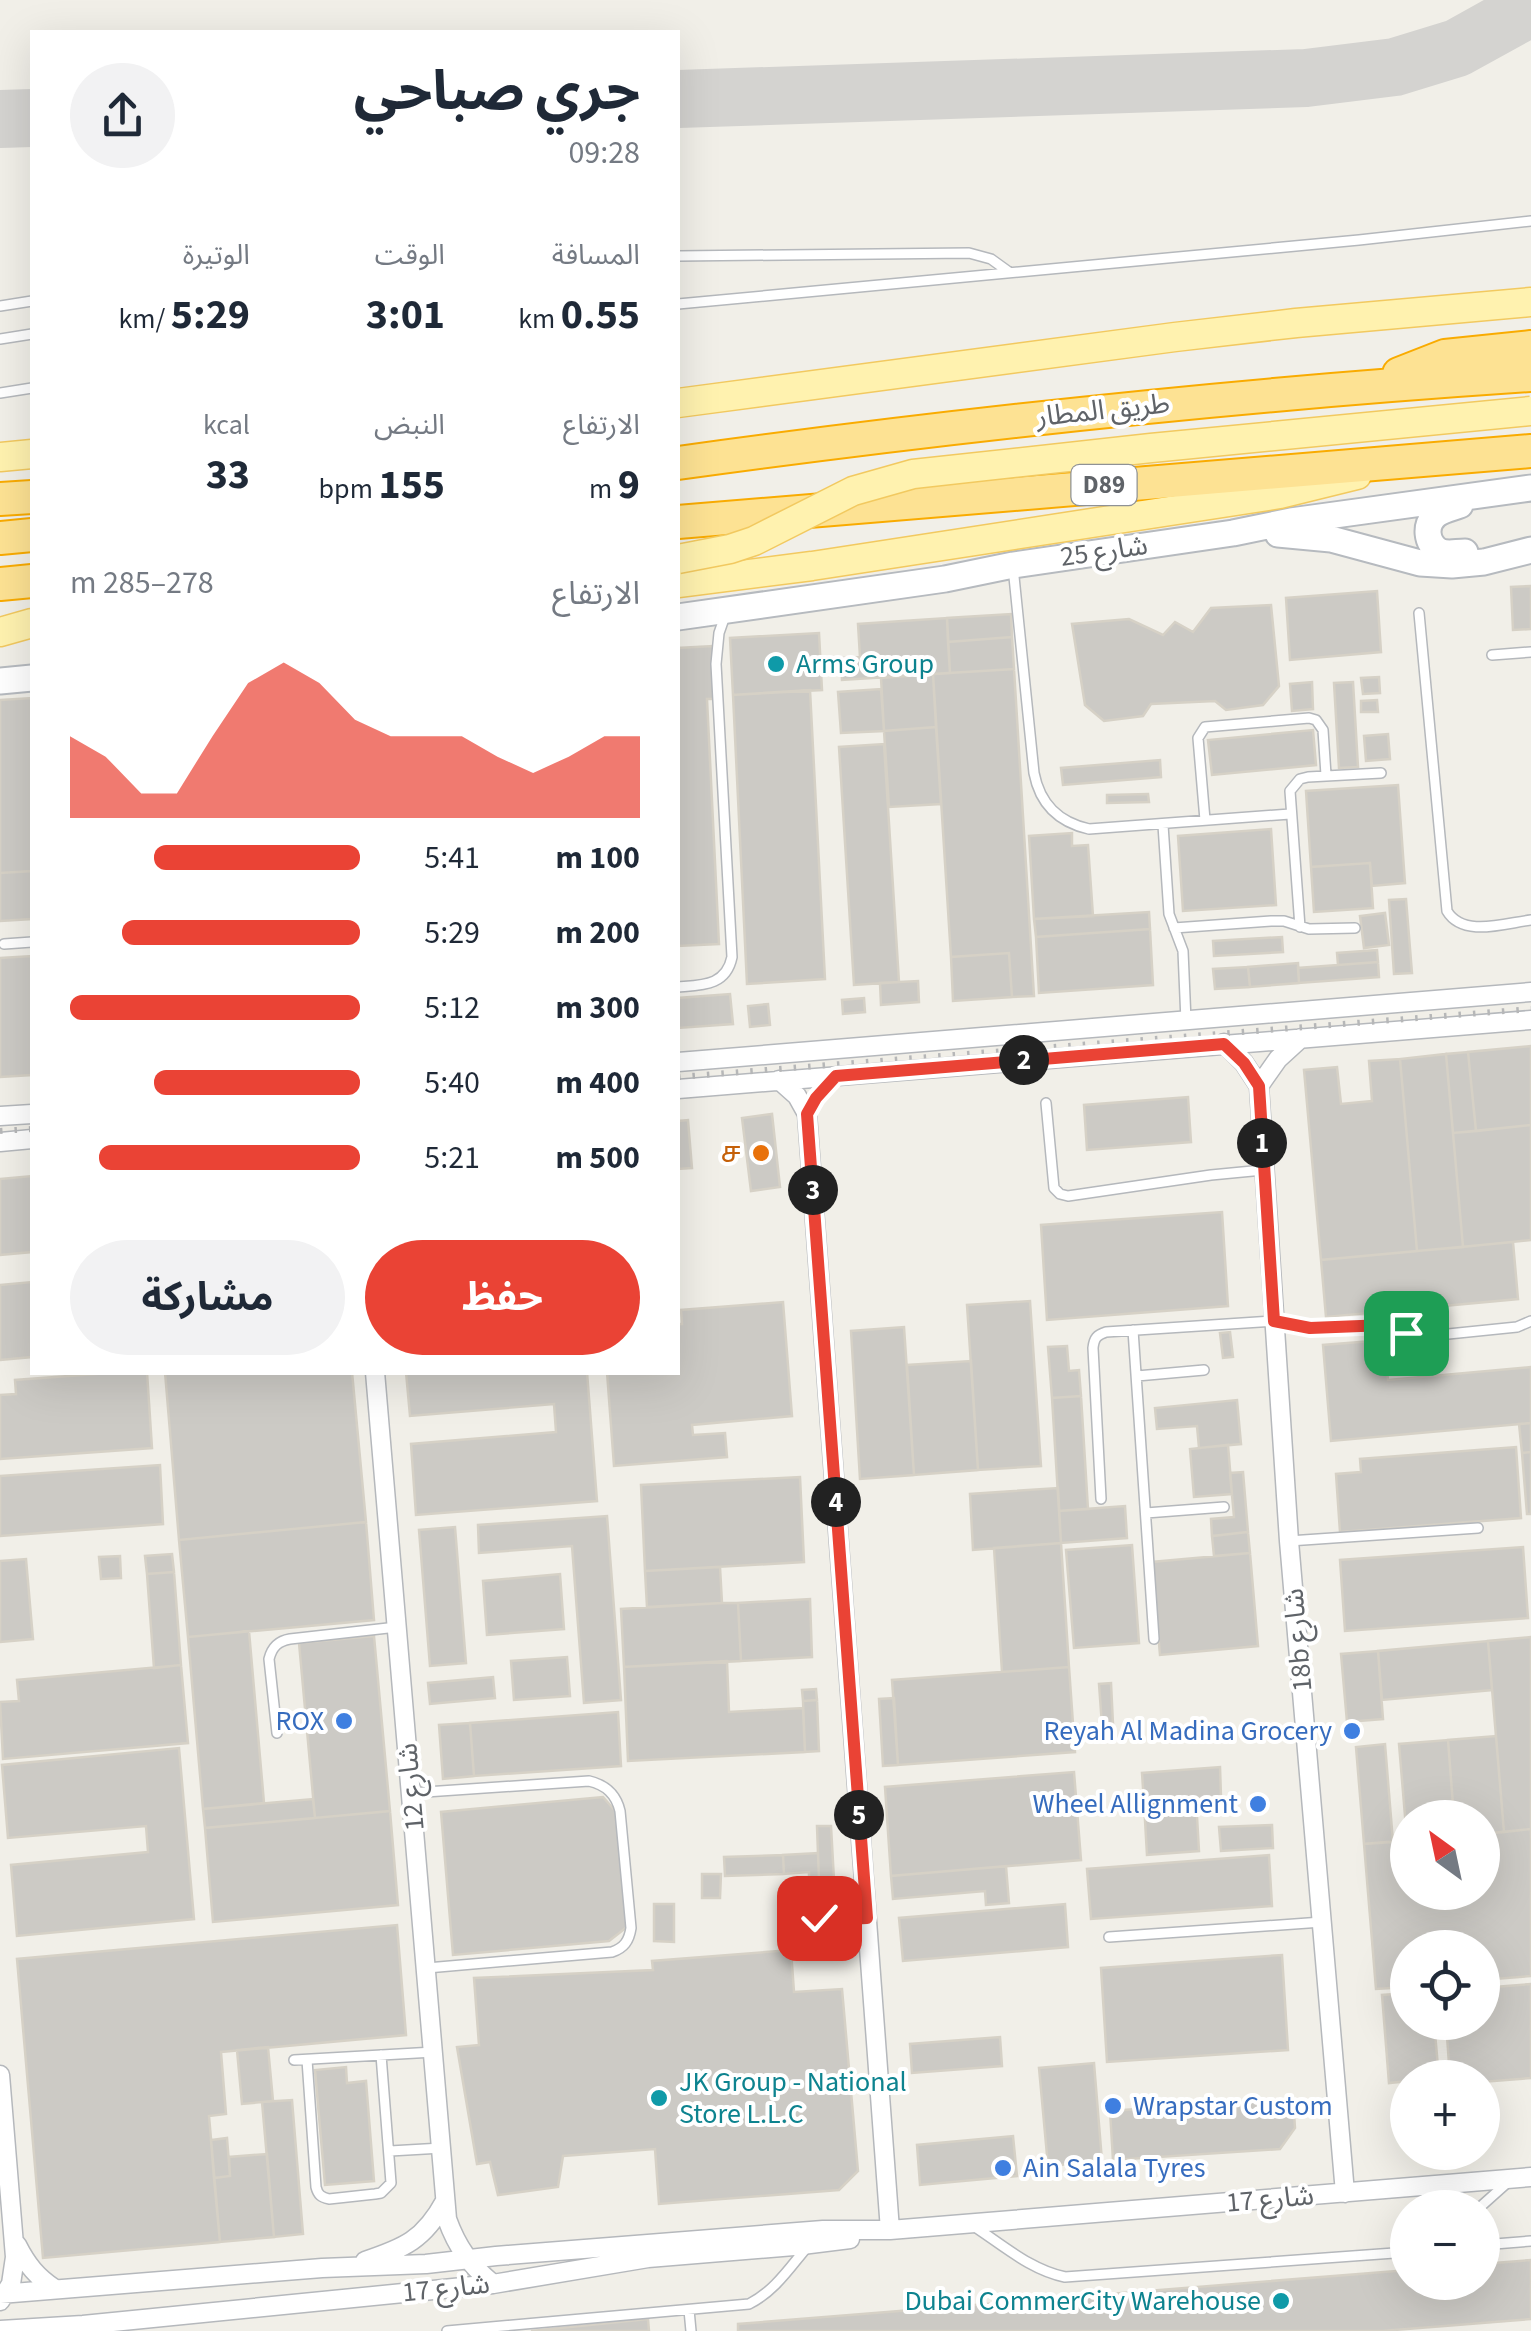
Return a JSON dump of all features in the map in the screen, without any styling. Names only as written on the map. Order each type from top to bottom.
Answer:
[{"type":"highway","points":[[1383,384],[1412,367],[1444,356],[1531,347]]},
{"type":"highway","name":"طريق المطار","points":[[680,463],[1066,414],[1383,384],[1531,375]]},
{"type":"highway","points":[[680,444],[791,448]]},
{"type":"highway","name":"D89","points":[[680,522],[1531,451]]},
{"type":"highway","points":[[0,538],[30,535]]},
{"type":"highway","points":[[0,584],[30,581]]},
{"type":"main road","points":[[680,403],[1175,337],[1531,302]]},
{"type":"main road","points":[[680,560],[730,549],[853,491],[913,474],[1531,411]]},
{"type":"main road","points":[[0,456],[30,454]]},
{"type":"main road","points":[[680,582],[812,566],[1280,494],[1340,481],[1396,461]]},
{"type":"main road","points":[[0,635],[30,634]]},
{"type":"street","name":"شارع 25","points":[[680,617],[946,579],[1013,564],[1232,533],[1291,520],[1531,488]]},
{"type":"street","points":[[1475,496],[1432,518],[1428,535],[1437,550],[1530,551]]},
{"type":"street","points":[[1232,533],[1331,539],[1420,563],[1452,565],[1530,551]]},
{"type":"street","points":[[0,681],[30,678]]},
{"type":"street","points":[[680,1062],[1531,992]]},
{"type":"street","points":[[680,1089],[1531,1020]]},
{"type":"street","points":[[1224,1044],[1244,1063],[1259,1086],[1278,1059],[1303,1037]]},
{"type":"street","points":[[807,1114],[836,1076]]},
{"type":"street","points":[[779,1080],[797,1096],[807,1114],[890,2230]]},
{"type":"street","name":"18b شارع","points":[[1259,1086],[1289,1541],[1344,2192]]},
{"type":"street","points":[[0,1116],[30,1114]]},
{"type":"street","points":[[0,1142],[30,1140]]},
{"type":"street","name":"شارع 12","points":[[375,1375],[447,2219],[466,2260],[493,2284]]},
{"type":"street","points":[[0,2075],[14,2226],[14,2273],[2,2296]]},
{"type":"street","name":"شارع 17","points":[[2,2296],[824,2230],[971,2224],[1522,2177]]},
{"type":"street","points":[[346,2267],[410,2243],[424,2232],[445,2201]]},
{"type":"street","points":[[14,2226],[26,2263],[55,2290]]},
{"type":"street","name":"شارع 17","points":[[0,2330],[86,2328],[493,2284],[648,2258],[809,2244],[890,2230]]},
{"type":"lane","points":[[680,304],[1531,222]]},
{"type":"lane","points":[[680,256],[969,253],[991,259],[1010,272]]},
{"type":"lane","points":[[0,306],[30,301]]},
{"type":"lane","points":[[0,339],[30,334]]},
{"type":"lane","points":[[0,393],[30,388]]},
{"type":"lane","points":[[1013,564],[1034,773],[1043,800],[1063,820],[1089,829],[1290,814]]},
{"type":"lane","points":[[680,987],[720,979],[732,956],[716,648],[728,611]]},
{"type":"lane","points":[[1418,612],[1447,911],[1456,923],[1470,928],[1531,920]]},
{"type":"lane","points":[[1492,654],[1531,652]]},
{"type":"lane","points":[[1205,820],[1198,738],[1205,727],[1316,720],[1321,724],[1326,775]]},
{"type":"lane","points":[[1300,927],[1288,799],[1294,784],[1300,779],[1326,775],[1381,773]]},
{"type":"lane","points":[[1163,825],[1169,914],[1182,944],[1186,1020]]},
{"type":"lane","points":[[1174,928],[1271,921],[1319,930],[1356,928]]},
{"type":"lane","points":[[4,944],[30,942]]},
{"type":"lane","points":[[1046,1103],[1054,1188],[1060,1194],[1263,1170]]},
{"type":"lane","points":[[1102,1500],[1094,1340],[1098,1334],[1274,1321],[1310,1328],[1393,1326],[1419,1336],[1517,1326],[1531,1321]]},
{"type":"lane","points":[[1134,1330],[1154,1639]]},
{"type":"lane","points":[[1136,1376],[1204,1370]]},
{"type":"lane","points":[[1146,1513],[1224,1507]]},
{"type":"lane","points":[[1289,1541],[1478,1528]]},
{"type":"lane","points":[[277,1733],[270,1659],[278,1643],[397,1628]]},
{"type":"lane","points":[[411,1793],[589,1782],[604,1786],[614,1796],[620,1811],[631,1928],[628,1941],[612,1952],[427,1968]]},
{"type":"lane","points":[[803,1892],[806,1905],[819,1918],[867,1918]]},
{"type":"lane","points":[[1109,1937],[1322,1922]]},
{"type":"lane","points":[[294,2060],[434,2052]]},
{"type":"lane","points":[[307,2060],[318,2193],[329,2198],[381,2193],[390,2183],[381,2055]]},
{"type":"lane","points":[[390,2151],[442,2148]]},
{"type":"lane","points":[[1500,2193],[1522,2177]]},
{"type":"lane","points":[[971,2224],[1030,2264],[1065,2277],[1390,2253]]},
{"type":"lane","points":[[1500,2244],[1531,2241]]},
{"type":"lane","points":[[447,2331],[749,2304],[763,2297],[809,2244]]},
{"type":"lane","points":[[689,2310],[691,2331]]},
{"type":"building","points":[[1531,586],[1531,629],[1513,630],[1511,587]]},
{"type":"building","points":[[1377,591],[1381,652],[1290,660],[1286,598]]},
{"type":"building","points":[[1271,605],[1279,686],[1263,705],[1226,710],[1215,701],[1151,704],[1143,716],[1104,721],[1085,705],[1072,624],[1129,619],[1163,635],[1175,622],[1193,632],[1211,608]]},
{"type":"building","points":[[1011,614],[1012,637],[948,642],[947,618]]},
{"type":"building","points":[[947,618],[950,673],[842,680],[841,658],[860,657],[858,624]]},
{"type":"building","name":"Arms Group","points":[[819,633],[822,690],[733,695],[730,638]]},
{"type":"building","points":[[1012,637],[1014,669],[950,673],[948,642]]},
{"type":"building","points":[[713,646],[715,699],[707,699],[719,944],[680,946],[680,648]]},
{"type":"building","points":[[1014,669],[1034,996],[1012,997],[1009,953],[951,957],[933,674]]},
{"type":"building","points":[[933,674],[936,727],[884,731],[881,678]]},
{"type":"building","points":[[1379,677],[1380,693],[1363,694],[1361,678]]},
{"type":"building","points":[[1312,682],[1313,709],[1292,711],[1290,684]]},
{"type":"building","points":[[1353,682],[1358,767],[1339,768],[1334,683]]},
{"type":"building","points":[[881,689],[884,731],[841,733],[838,692]]},
{"type":"building","points":[[810,690],[825,979],[747,984],[733,695]]},
{"type":"building","points":[[30,698],[30,871],[0,873],[0,700]]},
{"type":"building","points":[[1377,700],[1378,712],[1361,712],[1361,701]]},
{"type":"building","points":[[936,727],[941,804],[889,807],[884,731]]},
{"type":"building","points":[[1313,730],[1316,765],[1212,775],[1208,740]]},
{"type":"building","points":[[1388,734],[1390,759],[1366,761],[1364,736]]},
{"type":"building","points":[[884,744],[899,982],[854,985],[839,747]]},
{"type":"building","points":[[1160,760],[1161,777],[1063,785],[1061,768]]},
{"type":"building","points":[[1398,785],[1405,883],[1372,886],[1370,863],[1311,867],[1306,791]]},
{"type":"building","points":[[1148,794],[1149,802],[1107,803],[1107,795]]},
{"type":"building","points":[[1271,829],[1276,905],[1183,911],[1178,836]]},
{"type":"building","points":[[1072,833],[1072,846],[1088,845],[1093,916],[1034,919],[1029,836]]},
{"type":"building","points":[[1370,863],[1373,908],[1314,912],[1311,867]]},
{"type":"building","points":[[30,871],[30,919],[0,921],[0,873]]},
{"type":"building","points":[[1406,899],[1412,973],[1394,974],[1389,900]]},
{"type":"building","points":[[1149,912],[1150,929],[1036,937],[1034,919]]},
{"type":"building","points":[[1385,913],[1389,945],[1364,948],[1360,916]]},
{"type":"building","points":[[1150,929],[1153,985],[1039,993],[1036,937]]},
{"type":"building","points":[[1282,937],[1283,952],[1214,956],[1213,941]]},
{"type":"building","points":[[1377,950],[1378,962],[1338,965],[1337,953]]},
{"type":"building","points":[[1009,953],[1012,997],[953,1001],[951,957]]},
{"type":"building","points":[[30,956],[30,1075],[0,1077],[0,958]]},
{"type":"building","points":[[1378,962],[1379,977],[1299,983],[1298,968]]},
{"type":"building","points":[[1298,963],[1299,983],[1250,987],[1248,967]]},
{"type":"building","points":[[1248,967],[1250,987],[1215,989],[1213,969]]},
{"type":"building","points":[[918,981],[919,1002],[881,1005],[880,983]]},
{"type":"building","points":[[730,994],[733,1024],[680,1028],[680,998]]},
{"type":"building","points":[[864,998],[865,1012],[843,1014],[842,1000]]},
{"type":"building","points":[[768,1004],[770,1025],[750,1027],[748,1006]]},
{"type":"building","points":[[1531,1046],[1531,1125],[1476,1131],[1468,1052]]},
{"type":"building","points":[[1468,1052],[1476,1131],[1453,1133],[1446,1054]]},
{"type":"building","points":[[1446,1054],[1463,1247],[1417,1251],[1400,1059]]},
{"type":"building","points":[[1400,1059],[1417,1251],[1321,1260],[1304,1070],[1337,1067],[1341,1104],[1372,1101],[1369,1061]]},
{"type":"building","points":[[1188,1097],[1191,1142],[1087,1150],[1084,1105]]},
{"type":"building","name":"ச","points":[[772,1114],[780,1187],[751,1191],[742,1118]]},
{"type":"building","points":[[688,1120],[692,1168],[680,1169],[680,1121]]},
{"type":"building","points":[[1531,1125],[1531,1240],[1463,1247],[1453,1133]]},
{"type":"building","points":[[30,1176],[30,1252],[0,1255],[0,1179]]},
{"type":"building","points":[[1222,1212],[1228,1306],[1047,1320],[1041,1225]]},
{"type":"building","points":[[1513,1242],[1518,1299],[1326,1317],[1321,1260]]},
{"type":"building","points":[[30,1282],[30,1357],[0,1360],[0,1285]]},
{"type":"building","points":[[1030,1301],[1041,1466],[978,1470],[967,1305]]},
{"type":"building","points":[[783,1302],[792,1416],[692,1425],[693,1435],[725,1433],[727,1457],[614,1466],[607,1375],[680,1375],[681,1310]]},
{"type":"building","points":[[904,1327],[914,1475],[860,1479],[851,1331]]},
{"type":"building","points":[[1230,1332],[1233,1357],[1223,1358],[1220,1333]]},
{"type":"building","points":[[1384,1340],[1388,1380],[1531,1367],[1531,1423],[1331,1441],[1323,1345]]},
{"type":"building","points":[[1067,1346],[1069,1371],[1079,1370],[1081,1396],[1052,1398],[1048,1347]]},
{"type":"building","points":[[971,1361],[978,1470],[914,1475],[907,1365]]},
{"type":"building","points":[[147,1375],[152,1448],[0,1459],[0,1395],[16,1394],[15,1380]]},
{"type":"building","points":[[165,1375],[352,1375],[366,1522],[179,1540]]},
{"type":"building","points":[[406,1375],[587,1375],[597,1501],[416,1515],[411,1444],[556,1432],[554,1404],[410,1416]]},
{"type":"building","points":[[1081,1396],[1088,1509],[1059,1511],[1052,1398]]},
{"type":"building","points":[[1237,1400],[1241,1444],[1199,1448],[1197,1426],[1157,1429],[1155,1408]]},
{"type":"building","points":[[1531,1423],[1531,1452],[1522,1453],[1519,1424]]},
{"type":"building","points":[[1228,1445],[1232,1494],[1194,1497],[1190,1449]]},
{"type":"building","points":[[1516,1447],[1521,1518],[1340,1532],[1336,1474],[1361,1472],[1360,1459]]},
{"type":"building","points":[[1531,1452],[1531,1514],[1527,1514],[1522,1453]]},
{"type":"building","points":[[160,1465],[163,1524],[0,1536],[0,1476]]},
{"type":"building","points":[[1243,1472],[1248,1532],[1212,1536],[1211,1519],[1234,1517],[1230,1473]]},
{"type":"building","points":[[800,1477],[804,1562],[645,1571],[641,1485]]},
{"type":"building","points":[[1058,1488],[1061,1543],[973,1550],[970,1494]]},
{"type":"building","points":[[1125,1506],[1127,1538],[1061,1543],[1059,1511]]},
{"type":"building","points":[[607,1516],[621,1700],[584,1703],[572,1546],[479,1553],[478,1525]]},
{"type":"building","points":[[366,1522],[374,1620],[188,1637],[179,1540]]},
{"type":"building","points":[[455,1527],[466,1663],[430,1666],[419,1530]]},
{"type":"building","points":[[1248,1532],[1250,1553],[1214,1556],[1212,1536]]},
{"type":"building","points":[[1061,1543],[1069,1667],[1002,1672],[994,1548]]},
{"type":"building","points":[[1132,1545],[1139,1643],[1074,1648],[1066,1550]]},
{"type":"building","points":[[1523,1547],[1528,1618],[1345,1631],[1340,1560]]},
{"type":"building","points":[[1250,1553],[1258,1646],[1160,1655],[1152,1562]]},
{"type":"building","points":[[172,1554],[174,1572],[147,1574],[145,1556]]},
{"type":"building","points":[[120,1556],[121,1578],[101,1579],[99,1557]]},
{"type":"building","points":[[26,1559],[33,1639],[0,1642],[0,1561]]},
{"type":"building","points":[[720,1567],[722,1603],[647,1607],[645,1571]]},
{"type":"building","points":[[174,1572],[181,1665],[154,1668],[147,1574]]},
{"type":"building","points":[[560,1574],[564,1629],[487,1635],[483,1581]]},
{"type":"building","points":[[810,1599],[812,1657],[741,1661],[738,1603]]},
{"type":"building","points":[[738,1603],[741,1661],[624,1667],[621,1609]]},
{"type":"building","points":[[249,1631],[264,1803],[203,1809],[188,1637]]},
{"type":"building","name":"ROX","points":[[374,1636],[390,1811],[315,1818],[299,1643]]},
{"type":"building","points":[[1531,1637],[1531,1829],[1504,1832],[1488,1641]]},
{"type":"building","points":[[1488,1641],[1492,1690],[1382,1700],[1378,1651]]},
{"type":"building","points":[[1378,1651],[1383,1719],[1347,1722],[1341,1654]]},
{"type":"building","points":[[567,1657],[570,1696],[514,1700],[511,1661]]},
{"type":"building","points":[[727,1661],[729,1712],[803,1708],[805,1752],[628,1761],[624,1667]]},
{"type":"building","points":[[181,1665],[188,1743],[3,1759],[0,1702],[19,1701],[17,1680]]},
{"type":"building","points":[[1069,1667],[1075,1752],[898,1765],[892,1680]]},
{"type":"building","points":[[493,1677],[495,1698],[430,1704],[428,1683]]},
{"type":"building","points":[[1111,1683],[1113,1724],[1102,1725],[1099,1684]]},
{"type":"building","points":[[816,1689],[817,1700],[803,1701],[802,1690]]},
{"type":"building","points":[[894,1698],[898,1765],[883,1766],[879,1699]]},
{"type":"building","points":[[817,1700],[819,1751],[805,1752],[803,1701]]},
{"type":"building","points":[[618,1712],[621,1766],[474,1776],[470,1723]]},
{"type":"building","points":[[470,1723],[474,1776],[443,1779],[439,1725]]},
{"type":"building","points":[[1496,1736],[1504,1832],[1500,1832],[1500,1800],[1453,1800],[1448,1740]]},
{"type":"building","points":[[1448,1740],[1453,1800],[1404,1800],[1399,1744]]},
{"type":"building","points":[[1385,1744],[1390,1842],[1364,1844],[1356,1747]]},
{"type":"building","points":[[179,1748],[194,1919],[17,1936],[11,1865],[148,1852],[146,1826],[8,1838],[2,1765]]},
{"type":"building","points":[[1220,1767],[1221,1797],[1144,1803],[1142,1773]]},
{"type":"building","points":[[1074,1772],[1081,1860],[891,1876],[885,1787]]},
{"type":"building","points":[[603,1797],[618,1814],[627,1927],[609,1941],[453,1955],[441,1812]]},
{"type":"building","points":[[313,1799],[315,1818],[205,1828],[203,1809]]},
{"type":"building","points":[[1196,1799],[1199,1851],[1147,1855],[1144,1803]]},
{"type":"building","points":[[390,1811],[398,1905],[213,1922],[205,1828]]},
{"type":"building","points":[[1272,1825],[1273,1848],[1221,1851],[1219,1827]]},
{"type":"building","points":[[817,1826],[831,1826],[834,1880],[819,1881]]},
{"type":"building","points":[[1531,1829],[1531,1976],[1500,1979],[1500,1930],[1390,1930],[1390,1988],[1376,1989],[1364,1844],[1390,1842],[1390,1910],[1500,1910],[1500,1832]]},
{"type":"building","points":[[818,1853],[819,1881],[809,1881],[809,1872],[784,1874],[783,1855]]},
{"type":"building","points":[[783,1855],[784,1874],[725,1876],[724,1857]]},
{"type":"building","points":[[1269,1855],[1272,1906],[1091,1919],[1087,1869]]},
{"type":"building","points":[[1006,1866],[1009,1903],[986,1905],[985,1891],[893,1899],[891,1876]]},
{"type":"building","points":[[702,1874],[721,1874],[720,1898],[702,1898]]},
{"type":"building","points":[[654,1904],[674,1904],[674,1942],[654,1941]]},
{"type":"building","points":[[1065,1904],[1068,1947],[903,1961],[899,1918]]},
{"type":"building","points":[[397,1925],[406,2035],[221,2052],[226,2114],[209,2116],[220,2242],[43,2258],[17,1959]]},
{"type":"building","name":"JK Group - National Store L.L.C","points":[[791,1950],[794,1992],[842,1989],[858,2171],[839,2190],[659,2204],[655,2149],[563,2156],[558,2187],[498,2195],[490,2162],[477,2164],[457,2047],[479,2045],[474,1978],[653,1970],[652,1961]]},
{"type":"building","points":[[1282,1955],[1288,2050],[1107,2062],[1101,1968]]},
{"type":"building","points":[[1531,1984],[1531,2078],[1500,2081],[1500,2060],[1449,2060],[1447,2040],[1500,2040],[1500,1987]]},
{"type":"building","points":[[1390,1994],[1390,2040],[1436,2040],[1437,2060],[1390,2060],[1389,2083],[1382,1995]]},
{"type":"building","points":[[1000,2037],[1002,2066],[912,2073],[910,2044]]},
{"type":"building","points":[[268,2047],[273,2101],[242,2104],[237,2050]]},
{"type":"building","points":[[1094,2063],[1102,2161],[1048,2166],[1039,2068]]},
{"type":"building","points":[[346,2067],[347,2083],[366,2081],[374,2181],[325,2185],[315,2070]]},
{"type":"building","points":[[1293,2098],[1295,2128],[1280,2149],[1113,2160],[1110,2111]]},
{"type":"building","points":[[292,2100],[303,2234],[274,2237],[262,2102]]},
{"type":"building","points":[[1013,2136],[1017,2176],[920,2185],[917,2145]]},
{"type":"building","points":[[227,2138],[230,2176],[214,2178],[211,2140]]},
{"type":"building","points":[[267,2154],[274,2237],[220,2242],[214,2178],[230,2176],[229,2157]]},
{"type":"building","name":"Dubai CommerCity Warehouse","points":[[1531,2260],[1531,2319],[1382,2331],[738,2331],[738,2324],[1390,2271],[1390,2300],[1500,2300],[1500,2263]]},
{"type":"building","points":[[648,2319],[649,2331],[531,2331]]},
{"type":"taxiway","points":[[680,99],[1306,78],[1395,67],[1457,48],[1531,7]]},
{"type":"taxiway","points":[[0,119],[30,118]]},
{"type":"railway","points":[[680,1077],[1531,1009]]},
{"type":"railway","points":[[0,1131],[30,1129]]},
{"type":"place","name":"Arms Group","points":[[776,664]]},
{"type":"place","name":"ச","points":[[761,1153]]},
{"type":"place","name":"ROX","points":[[344,1721]]},
{"type":"place","name":"Reyah Al Madina Grocery","points":[[1352,1731]]},
{"type":"place","name":"Wheel Allignment","points":[[1258,1804]]},
{"type":"place","name":"JK Group - National Store L.L.C","points":[[659,2098]]},
{"type":"place","name":"Wrapstar Custom","points":[[1113,2106]]},
{"type":"place","name":"Ain Salala Tyres","points":[[1003,2168]]},
{"type":"place","name":"Dubai CommerCity Warehouse","points":[[1281,2301]]},
{"type":"route","points":[[819,1918],[867,1918],[807,1114],[824,1086],[836,1076],[1224,1044],[1244,1063],[1259,1086],[1274,1321],[1310,1328],[1386,1325],[1406,1333]]}]
